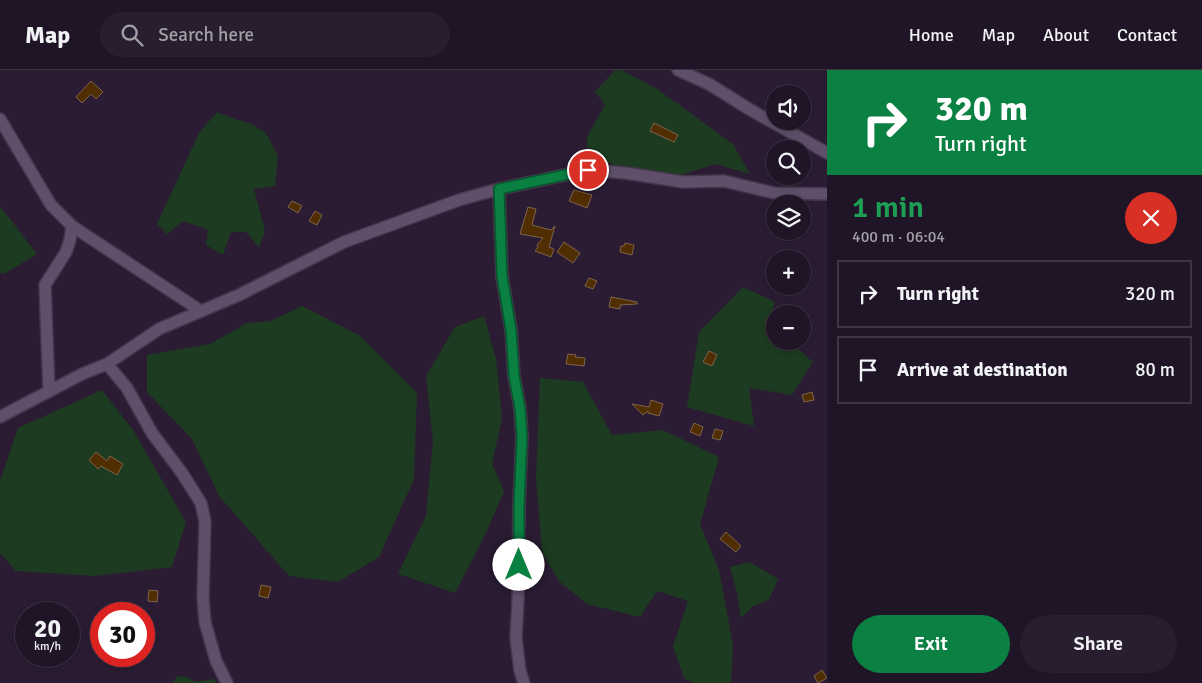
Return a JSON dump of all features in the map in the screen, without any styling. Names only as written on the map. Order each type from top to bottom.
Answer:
[{"type":"street","points":[[678,70],[709,84],[827,153]]},
{"type":"street","points":[[0,118],[51,205],[72,226],[201,311]]},
{"type":"street","points":[[0,418],[82,374],[107,364],[160,329],[239,295],[344,242],[459,200],[499,189],[588,170],[626,172],[683,182],[724,182],[774,193],[827,194]]},
{"type":"street","points":[[499,189],[502,276],[511,330],[514,376],[520,408],[522,437],[516,638],[520,671],[524,683]]},
{"type":"street","points":[[50,391],[45,285],[66,252],[72,226]]},
{"type":"street","points":[[107,364],[127,388],[152,433],[182,472],[201,503],[205,521],[203,598],[206,622],[216,661],[227,683]]},
{"type":"green space","points":[[615,70],[622,70],[657,89],[733,144],[750,174],[716,164],[674,177],[631,170],[588,157],[587,137],[605,105],[595,92]]},
{"type":"green space","points":[[217,112],[252,124],[266,133],[278,156],[275,186],[254,189],[265,231],[259,248],[246,232],[231,232],[223,255],[206,245],[208,230],[183,221],[167,234],[157,224],[199,133]]},
{"type":"green space","points":[[0,206],[37,254],[4,274],[0,273]]},
{"type":"green space","points":[[743,287],[775,302],[774,305],[766,305],[766,350],[799,350],[813,362],[792,395],[749,388],[754,426],[687,407],[699,332]]},
{"type":"green space","points":[[302,306],[359,335],[417,393],[414,479],[379,557],[338,582],[289,576],[219,496],[192,439],[147,392],[147,355],[210,344],[247,323],[271,321]]},
{"type":"green space","points":[[484,316],[496,359],[502,418],[492,464],[504,491],[486,533],[455,593],[398,574],[426,516],[433,441],[426,376],[455,327]]},
{"type":"green space","points":[[540,378],[583,382],[612,435],[663,430],[719,457],[700,524],[719,570],[733,645],[731,683],[693,683],[684,678],[673,646],[688,601],[657,591],[640,617],[587,604],[559,581],[542,553],[536,478]]},
{"type":"green space","points":[[102,390],[133,430],[186,522],[172,567],[95,576],[16,571],[0,553],[0,481],[18,428]]},
{"type":"green space","points":[[750,562],[778,579],[769,600],[753,606],[741,618],[730,567]]},
{"type":"green space","points":[[178,676],[187,677],[196,682],[214,679],[216,683],[172,683]]},
{"type":"building","points":[[91,81],[103,92],[96,99],[91,94],[82,103],[76,97]]},
{"type":"building","points":[[654,123],[678,135],[674,142],[650,131]]},
{"type":"building","points":[[574,190],[592,195],[587,208],[569,201]]},
{"type":"building","points":[[292,201],[302,206],[298,213],[288,207]]},
{"type":"building","points":[[528,207],[536,209],[532,225],[551,230],[555,226],[549,247],[554,249],[551,257],[535,251],[543,238],[520,234]]},
{"type":"building","points":[[315,211],[322,215],[317,225],[309,221]]},
{"type":"building","points":[[564,242],[580,253],[573,263],[557,252]]},
{"type":"building","points":[[625,243],[634,245],[632,255],[620,252],[621,246],[624,246]]},
{"type":"building","points":[[589,278],[597,281],[593,289],[585,286]]},
{"type":"building","points":[[611,297],[637,302],[637,304],[620,305],[620,309],[609,307]]},
{"type":"building","points":[[709,351],[717,355],[712,366],[703,362]]},
{"type":"building","points":[[568,354],[585,358],[584,366],[566,364]]},
{"type":"building","points":[[812,392],[814,400],[804,402],[802,395]]},
{"type":"building","points":[[651,400],[663,404],[659,416],[648,413],[648,411],[643,415],[632,404],[649,407]]},
{"type":"building","points":[[694,423],[703,427],[700,436],[690,432]]},
{"type":"building","points":[[715,429],[723,431],[720,440],[712,438]]},
{"type":"building","points":[[96,452],[107,461],[110,456],[123,464],[117,475],[101,466],[98,469],[89,460]]},
{"type":"building","points":[[726,532],[741,546],[736,552],[720,539]]},
{"type":"building","points":[[261,585],[271,587],[268,598],[259,596]]},
{"type":"building","points":[[149,590],[158,591],[157,602],[148,601]]},
{"type":"building","points":[[822,670],[827,678],[818,683],[814,676]]},
{"type":"route","points":[[519,565],[522,437],[520,408],[514,376],[511,330],[502,276],[499,189],[588,170]]}]
